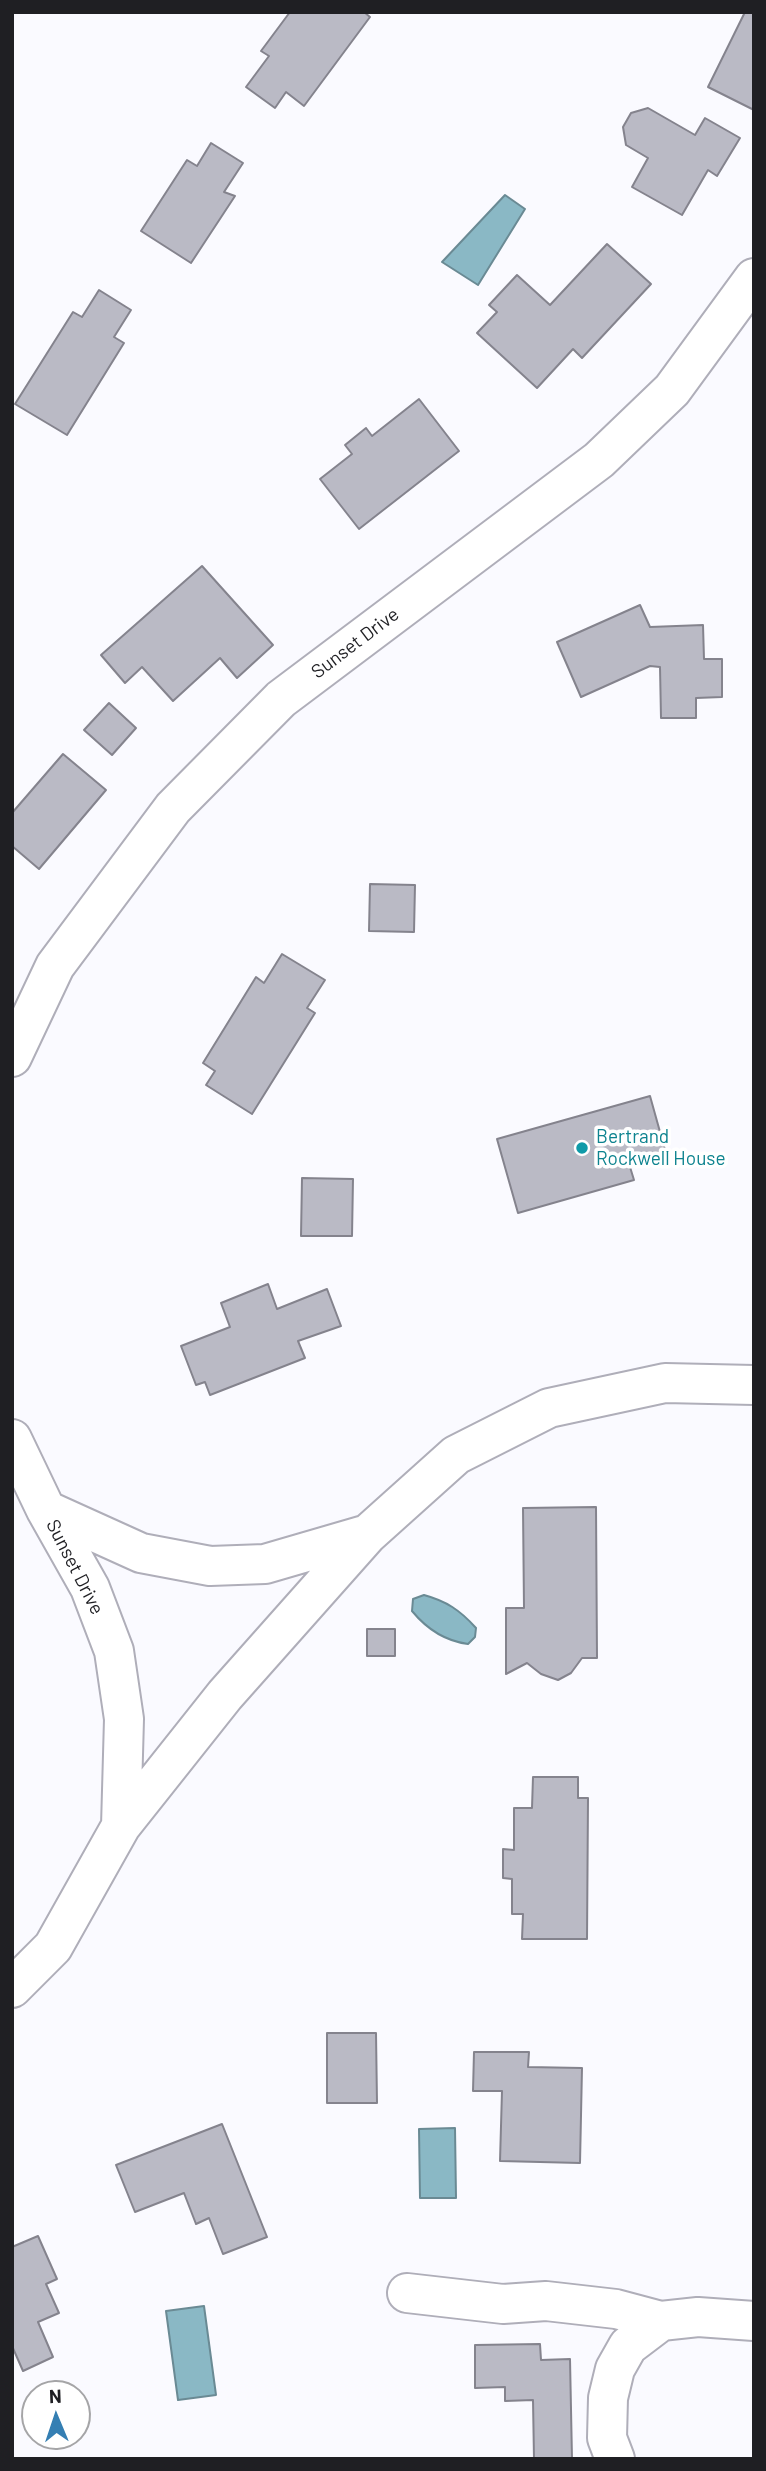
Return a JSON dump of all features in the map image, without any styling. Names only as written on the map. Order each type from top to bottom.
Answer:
[{"type":"street","name":"Sunset Drive","points":[[12,1056],[55,966],[173,808],[281,699],[599,460],[672,390],[754,278]]},
{"type":"street","name":"Sunset Drive","points":[[12,1988],[53,1947],[121,1826],[225,1695],[368,1534],[456,1455],[549,1408],[665,1382],[754,1385]]},
{"type":"street","name":"Sunset Drive","points":[[12,1439],[46,1510],[90,1588],[114,1651],[124,1718],[121,1826]]},
{"type":"street","points":[[46,1510],[141,1553],[210,1566],[265,1564],[368,1534]]},
{"type":"street","points":[[407,2293],[503,2304],[546,2301],[616,2309],[661,2320],[698,2317],[754,2320]]},
{"type":"street","points":[[615,2459],[607,2438],[608,2398],[615,2369],[628,2346],[661,2320]]},
{"type":"water","points":[[505,195],[525,209],[478,285],[442,262]]},
{"type":"water","points":[[424,1595],[446,1603],[458,1611],[476,1628],[475,1637],[468,1644],[460,1642],[444,1637],[423,1623],[412,1611],[413,1599]]},
{"type":"water","points":[[455,2128],[456,2198],[420,2198],[419,2129]]},
{"type":"water","points":[[204,2306],[216,2395],[178,2400],[166,2311]]},
{"type":"building","points":[[290,12],[364,12],[370,17],[304,106],[286,92],[275,108],[246,87],[269,56],[261,51]]},
{"type":"building","points":[[745,12],[754,12],[754,110],[708,87]]},
{"type":"building","points":[[648,108],[695,135],[705,118],[740,138],[717,176],[708,170],[682,215],[632,187],[648,158],[626,145],[623,127],[631,113]]},
{"type":"building","points":[[211,143],[243,163],[224,192],[235,196],[191,263],[141,231],[187,160],[197,166]]},
{"type":"building","points":[[607,244],[651,284],[582,358],[573,349],[537,388],[477,333],[497,312],[489,305],[517,275],[550,305]]},
{"type":"building","points":[[99,290],[131,310],[114,337],[124,343],[67,435],[15,404],[73,312],[82,317]]},
{"type":"building","points":[[419,399],[459,451],[359,529],[320,479],[352,454],[345,445],[366,428],[372,436]]},
{"type":"building","points":[[202,566],[273,645],[237,678],[220,658],[173,701],[142,667],[125,683],[101,655]]},
{"type":"building","points":[[640,605],[650,627],[703,625],[704,659],[722,659],[722,697],[696,698],[696,718],[661,718],[660,667],[650,666],[581,697],[557,642]]},
{"type":"building","points":[[109,703],[136,728],[112,755],[84,730]]},
{"type":"building","points":[[63,754],[106,790],[39,869],[12,846],[12,813]]},
{"type":"building","points":[[370,884],[415,885],[414,932],[369,931]]},
{"type":"building","points":[[282,954],[325,980],[307,1008],[315,1013],[252,1114],[206,1085],[215,1071],[203,1063],[256,977],[264,983]]},
{"type":"building","name":"Bertrand Rockwell House","points":[[650,1096],[667,1157],[630,1167],[634,1180],[518,1213],[497,1139]]},
{"type":"building","points":[[302,1178],[353,1179],[352,1236],[301,1236]]},
{"type":"building","points":[[268,1284],[277,1309],[327,1289],[341,1326],[298,1341],[305,1358],[210,1395],[205,1382],[196,1385],[181,1346],[230,1327],[221,1303]]},
{"type":"building","points":[[596,1507],[597,1658],[582,1658],[571,1673],[558,1680],[541,1674],[527,1663],[506,1674],[506,1608],[524,1608],[523,1508]]},
{"type":"building","points":[[367,1629],[395,1629],[395,1656],[367,1656]]},
{"type":"building","points":[[533,1777],[578,1777],[578,1798],[588,1798],[587,1939],[522,1939],[523,1914],[512,1914],[512,1879],[503,1878],[503,1849],[514,1850],[514,1808],[532,1808]]},
{"type":"building","points":[[327,2033],[376,2033],[377,2103],[327,2103]]},
{"type":"building","points":[[474,2052],[529,2052],[528,2067],[582,2068],[580,2163],[500,2161],[502,2091],[473,2091]]},
{"type":"building","points":[[222,2124],[267,2237],[223,2254],[209,2218],[196,2224],[184,2193],[135,2212],[116,2165]]},
{"type":"building","points":[[38,2236],[57,2279],[46,2284],[59,2313],[38,2322],[53,2357],[23,2371],[12,2346],[12,2247]]},
{"type":"building","points":[[540,2344],[541,2360],[570,2359],[572,2459],[534,2459],[533,2400],[505,2401],[505,2387],[475,2388],[475,2345]]},
{"type":"place","name":"Bertrand Rockwell House","points":[[582,1148]]}]
